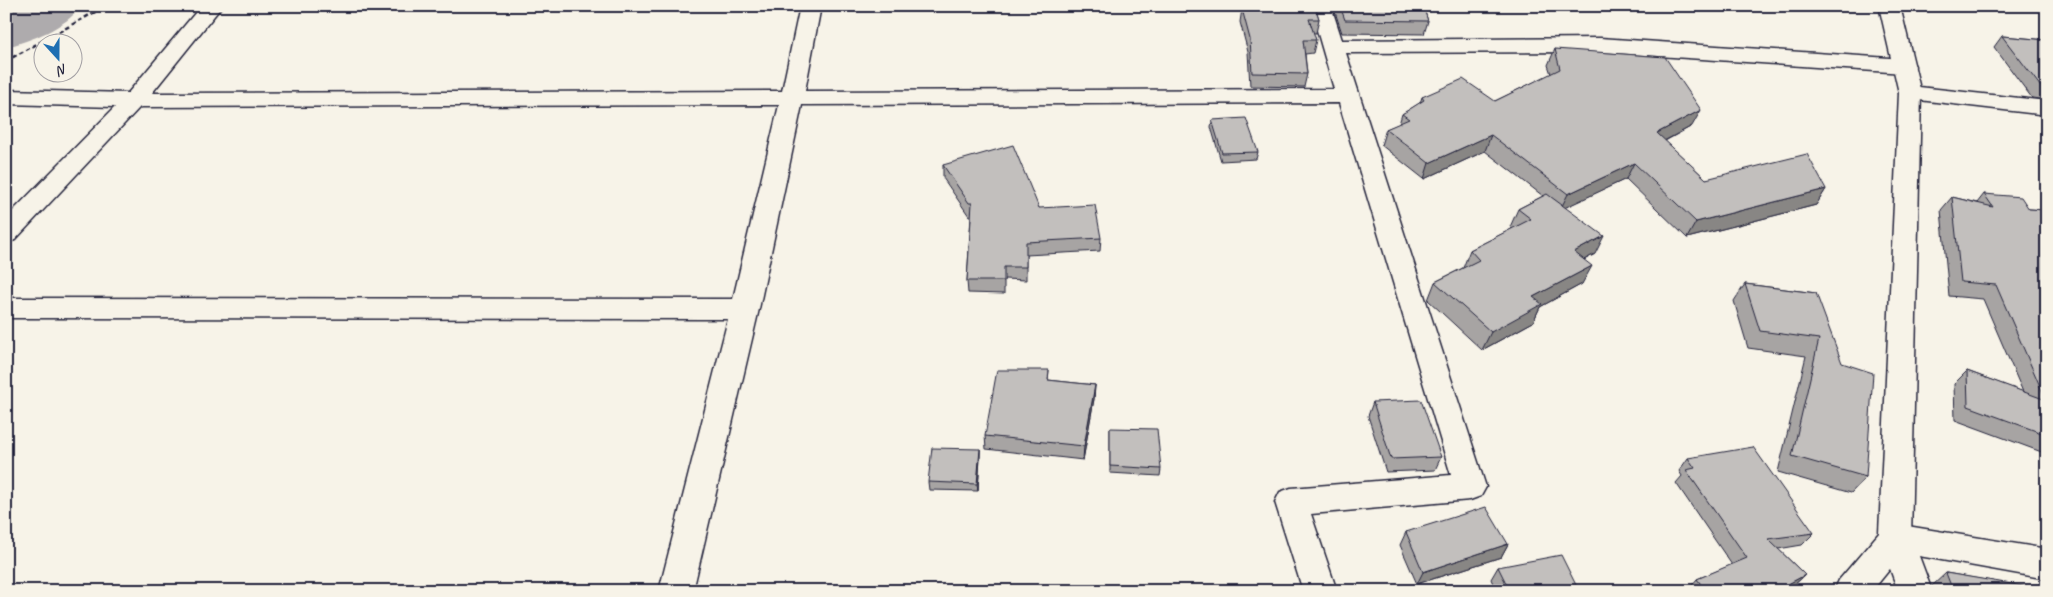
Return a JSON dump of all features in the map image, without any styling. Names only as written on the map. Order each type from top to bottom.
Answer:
[{"type":"street","points":[[6,234],[134,100],[212,6]]},
{"type":"street","points":[[676,591],[793,98],[811,6]]},
{"type":"street","points":[[1320,6],[1470,487],[1291,502],[1320,591]]},
{"type":"street","points":[[1889,6],[1910,93],[1895,538],[1915,591]]},
{"type":"street","points":[[1333,47],[1600,45],[1904,66]]},
{"type":"street","points":[[1910,93],[2047,108]]},
{"type":"street","points":[[6,97],[134,100],[1349,96]]},
{"type":"street","points":[[6,308],[744,309]]},
{"type":"street","points":[[1895,538],[2047,564]]},
{"type":"street","points":[[1851,591],[1895,538]]},
{"type":"path","points":[[6,61],[106,6]]},
{"type":"building","points":[[1247,6],[1315,6],[1319,19],[1309,19],[1316,40],[1303,40],[1307,74],[1252,73],[1250,39],[1242,9],[1248,9]]},
{"type":"building","points":[[1340,6],[1423,6],[1428,21],[1345,20]]},
{"type":"building","points":[[2002,36],[2047,40],[2047,88],[2041,87]]},
{"type":"building","points":[[1555,49],[1665,57],[1701,110],[1657,133],[1706,179],[1807,154],[1826,189],[1696,222],[1634,163],[1568,194],[1491,135],[1429,163],[1386,129],[1409,119],[1402,114],[1424,100],[1422,97],[1463,79],[1495,101],[1560,69]]},
{"type":"building","points":[[1246,118],[1258,152],[1222,153],[1212,120]]},
{"type":"building","points":[[1013,145],[1039,208],[1095,205],[1101,238],[1026,242],[1026,267],[1004,267],[1004,281],[967,281],[972,203],[969,203],[943,165]]},
{"type":"building","points":[[1547,194],[1604,236],[1574,252],[1592,266],[1533,297],[1542,304],[1491,332],[1435,282],[1479,260],[1470,250],[1531,219],[1518,209]]},
{"type":"building","points":[[1984,194],[2021,197],[2029,209],[2047,210],[2047,435],[1968,406],[1967,371],[2046,400],[1996,285],[1961,282],[1952,197],[1993,207]]},
{"type":"building","points":[[1745,284],[1816,293],[1842,363],[1873,373],[1866,477],[1792,456],[1819,339],[1760,331]]},
{"type":"building","points":[[997,370],[1049,370],[1048,380],[1095,385],[1084,446],[985,436]]},
{"type":"building","points":[[1421,400],[1441,457],[1391,459],[1373,402]]},
{"type":"building","points":[[1110,428],[1157,429],[1161,469],[1110,466]]},
{"type":"building","points":[[1753,447],[1814,533],[1768,539],[1805,575],[1775,591],[1706,591],[1697,579],[1747,558],[1686,470],[1695,468],[1688,458]]},
{"type":"building","points":[[932,448],[980,449],[977,484],[928,482]]},
{"type":"building","points":[[1486,507],[1508,544],[1423,572],[1406,532]]},
{"type":"building","points":[[1561,555],[1579,591],[1510,591],[1498,567]]},
{"type":"building","points":[[1946,573],[2047,590],[2047,591],[1953,591]]},
{"type":"waterway","points":[[6,31],[55,6]]}]
